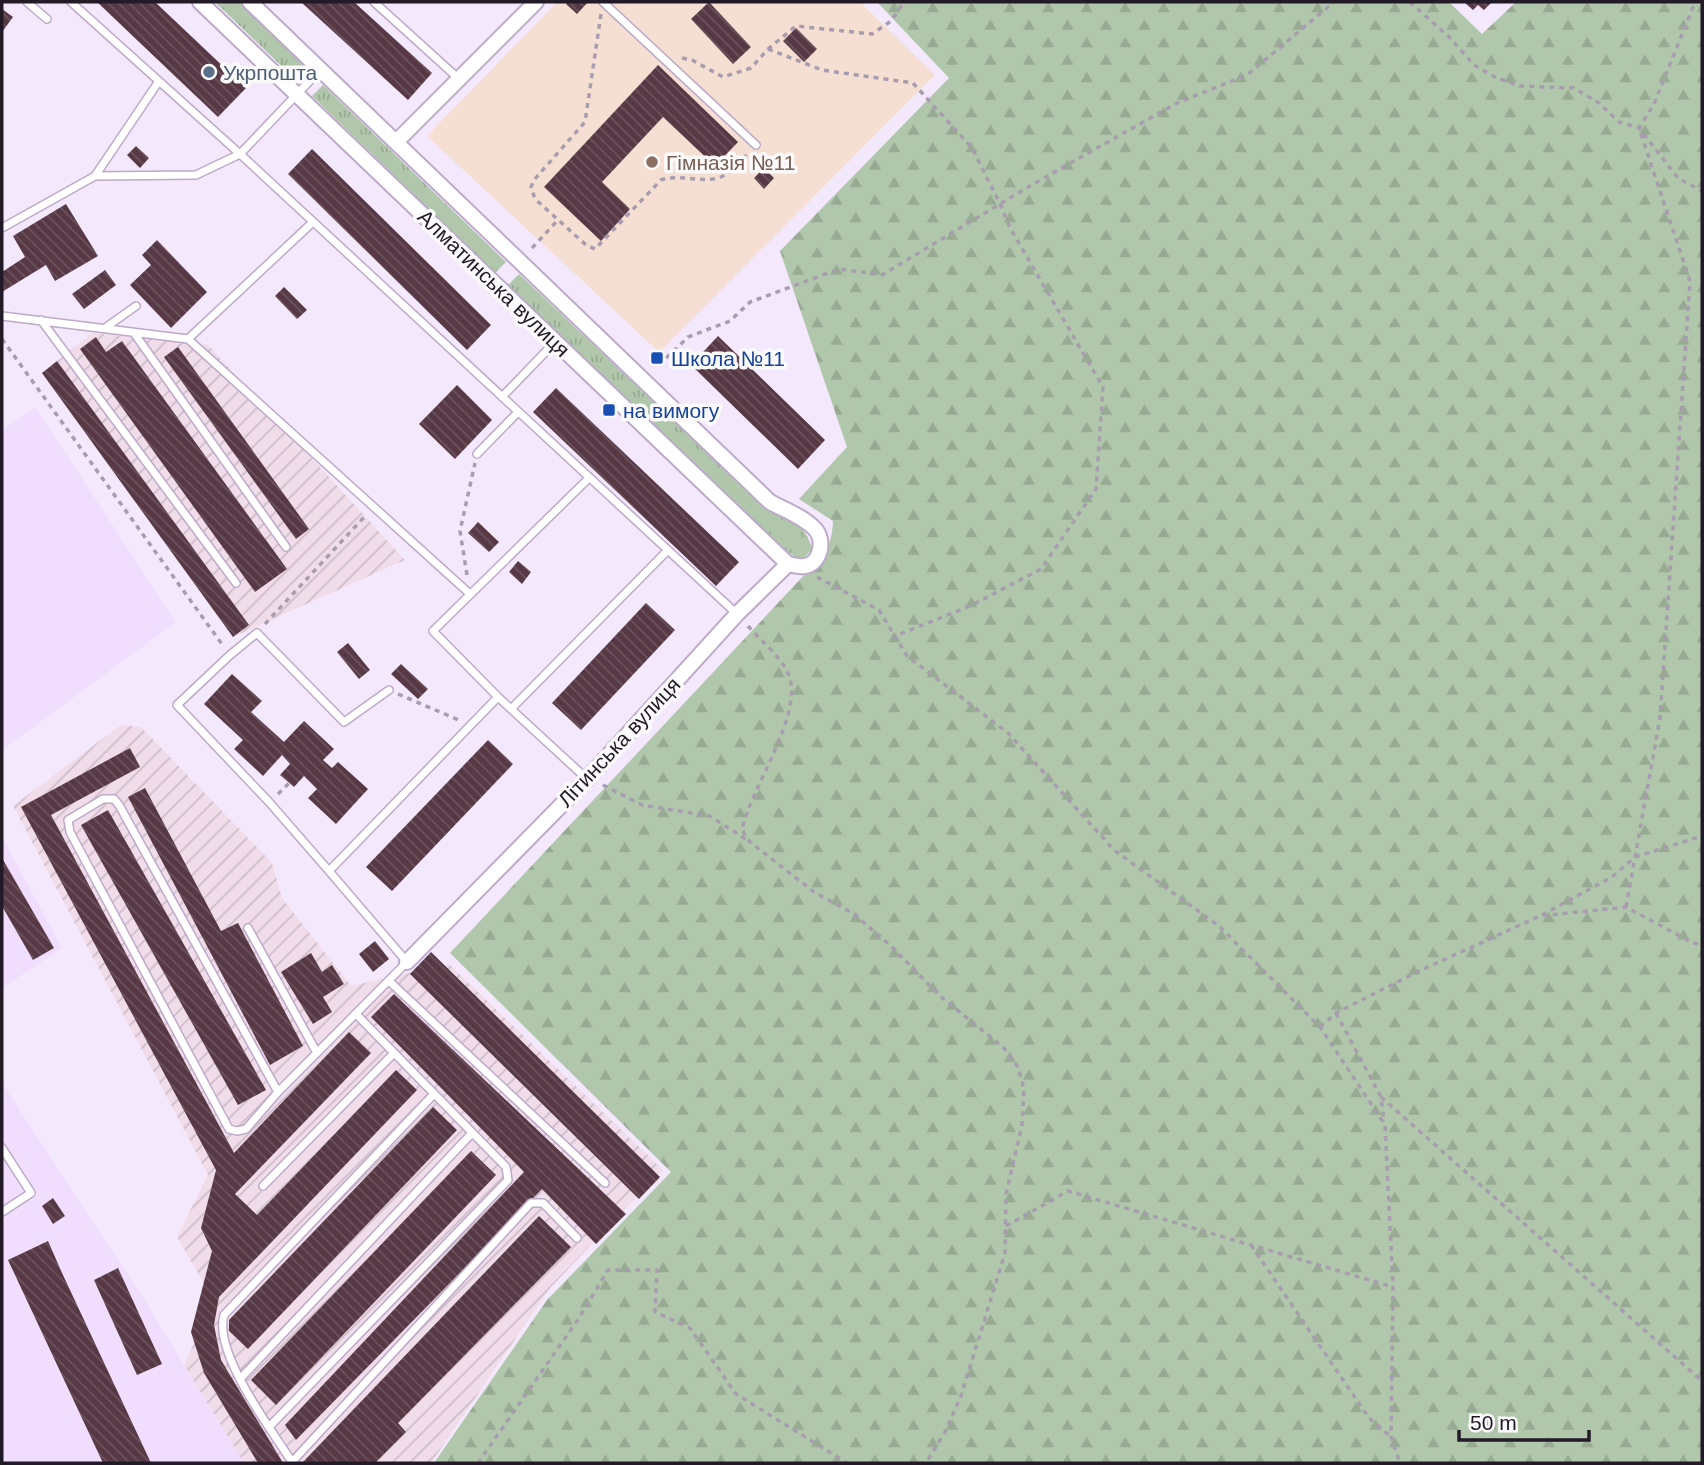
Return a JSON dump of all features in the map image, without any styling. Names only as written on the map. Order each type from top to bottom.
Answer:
[{"type":"street","name":"Алматинська вулиця","points":[[200,2],[786,566]]},
{"type":"street","name":"Алматинська вулиця","points":[[250,2],[771,502],[817,530]]},
{"type":"street","points":[[397,141],[536,2]]},
{"type":"street","name":"Літинська вулиця","points":[[407,962],[589,777],[737,614],[786,566],[804,567],[813,563],[820,552],[821,541],[817,530]]},
{"type":"lane","points":[[27,2],[47,19]]},
{"type":"lane","points":[[71,2],[240,154],[737,614]]},
{"type":"lane","points":[[374,2],[458,79]]},
{"type":"lane","points":[[603,2],[756,145]]},
{"type":"lane","points":[[95,176],[196,175],[240,154],[320,70]]},
{"type":"lane","points":[[2,228],[95,176],[159,81]]},
{"type":"lane","points":[[188,339],[313,222]]},
{"type":"lane","points":[[104,329],[136,306]]},
{"type":"lane","points":[[2,316],[188,339],[470,594]]},
{"type":"lane","points":[[41,320],[236,583]]},
{"type":"lane","points":[[134,332],[286,547]]},
{"type":"lane","points":[[502,397],[555,342]]},
{"type":"lane","points":[[477,454],[518,412]]},
{"type":"lane","points":[[589,478],[433,631],[498,697],[589,777]]},
{"type":"lane","points":[[511,709],[668,550]]},
{"type":"lane","points":[[278,1092],[119,805],[114,799],[108,798],[68,820],[70,832],[229,1129],[246,1129],[278,1092],[407,962],[269,802],[177,705],[230,655],[257,634],[344,722],[389,690]]},
{"type":"lane","points":[[329,872],[498,697]]},
{"type":"lane","points":[[248,928],[317,1053]]},
{"type":"lane","points":[[389,981],[605,1183]]},
{"type":"lane","points":[[270,1426],[508,1181],[506,1167],[356,1014]]},
{"type":"lane","points":[[263,1186],[394,1053]]},
{"type":"lane","points":[[434,1094],[224,1315],[222,1331],[227,1356],[293,1463],[531,1203],[543,1203],[577,1238]]},
{"type":"lane","points":[[240,1379],[472,1133]]},
{"type":"lane","points":[[2,1148],[31,1193],[2,1212]]},
{"type":"path","points":[[603,2],[585,122],[534,180],[531,187],[535,199],[590,248],[595,249],[662,180],[669,177],[708,179],[724,176],[756,145]]},
{"type":"path","points":[[658,53],[692,60],[723,77],[751,68],[768,49],[796,26],[872,34],[891,21],[904,2]]},
{"type":"path","points":[[659,365],[688,337],[730,321],[750,302],[839,269],[882,275],[1177,103],[1247,75],[1334,2]]},
{"type":"path","points":[[1410,2],[1449,37],[1474,65],[1494,77],[1520,86],[1574,88],[1599,103],[1619,122],[1639,128],[1678,178],[1702,191]]},
{"type":"path","points":[[1639,128],[1654,104],[1695,2]]},
{"type":"path","points":[[768,49],[822,70],[913,83],[972,148],[1010,228],[1103,387],[1096,489],[1041,569],[970,606],[895,636]]},
{"type":"path","points":[[1626,907],[1660,718],[1690,281],[1639,128]]},
{"type":"path","points":[[532,248],[558,220]]},
{"type":"path","points":[[2,339],[230,655]]},
{"type":"path","points":[[470,594],[460,531],[477,454]]},
{"type":"path","points":[[257,634],[374,507]]},
{"type":"path","points":[[786,566],[807,572],[879,610],[907,656],[1008,733],[1114,850],[1219,926],[1320,1027],[1385,1125]]},
{"type":"path","points":[[737,614],[788,673],[791,691],[789,712],[757,792],[745,813],[742,830],[750,842]]},
{"type":"path","points":[[389,690],[471,724]]},
{"type":"path","points":[[589,777],[642,805],[710,816],[750,842],[814,892],[854,914],[891,946],[939,995],[1004,1048],[1018,1067],[1024,1089],[1022,1125],[1006,1194],[1005,1253],[969,1372],[945,1432],[926,1463]]},
{"type":"path","points":[[269,802],[289,783]]},
{"type":"path","points":[[1320,1027],[1336,1013],[1419,971],[1540,916],[1612,877],[1635,857],[1702,836]]},
{"type":"path","points":[[1540,916],[1626,907],[1693,943],[1702,944]]},
{"type":"path","points":[[1336,1013],[1381,1097],[1385,1125],[1393,1287],[1391,1437],[1400,1463]]},
{"type":"path","points":[[1381,1097],[1702,1381]]},
{"type":"path","points":[[1006,1226],[1068,1191],[1393,1287]]},
{"type":"path","points":[[1251,1245],[1369,1418],[1391,1437]]},
{"type":"path","points":[[478,1463],[579,1318],[608,1270],[657,1270],[655,1312],[690,1328],[736,1394],[847,1463]]},
{"type":"shaded area","name":"Гімназія №11","points":[[557,2],[860,2],[935,75],[659,352],[427,136]]},
{"type":"shaded area","points":[[92,333],[208,345],[405,560],[233,637],[42,373]]},
{"type":"shaded area","points":[[35,407],[176,622],[2,750],[2,430]]},
{"type":"shaded area","points":[[121,725],[141,727],[272,863],[282,898],[351,986],[449,964],[663,1170],[550,1288],[431,1463],[244,1463],[184,1365],[214,1301],[177,1237],[208,1175],[13,806]]},
{"type":"shaded area","points":[[2,837],[62,948],[2,988]]},
{"type":"shaded area","points":[[2,1083],[144,1299],[244,1463],[2,1463]]},
{"type":"green space","points":[[215,2],[240,2],[310,70],[298,82]]},
{"type":"green space","points":[[877,2],[1449,2],[1482,34],[1516,2],[1702,2],[1702,1463],[434,1463],[547,1300],[671,1172],[450,953],[827,550],[833,521],[799,499],[847,447],[780,251],[949,78]]},
{"type":"green space","points":[[323,85],[506,262],[495,273],[312,96]]},
{"type":"green space","points":[[519,274],[765,508],[800,528],[812,549],[804,558],[795,557],[749,522],[507,286]]},
{"type":"building","points":[[97,2],[155,2],[246,88],[218,117]]},
{"type":"building","points":[[301,2],[354,2],[432,73],[408,100]]},
{"type":"building","points":[[588,2],[577,14],[566,4]]},
{"type":"building","points":[[709,2],[751,47],[733,64],[691,19]]},
{"type":"building","points":[[1464,2],[1492,2],[1484,10],[1478,5],[1473,10]]},
{"type":"building","points":[[2,9],[13,17],[2,32]]},
{"type":"building","points":[[796,28],[817,49],[804,62],[783,41]]},
{"type":"building","points":[[658,65],[738,142],[715,166],[663,117],[602,182],[630,209],[601,241],[544,187]]},
{"type":"building","points":[[136,146],[149,158],[140,168],[127,155]]},
{"type":"building","points":[[312,149],[491,325],[467,350],[288,174]]},
{"type":"building","points":[[764,168],[774,178],[764,189],[754,178]]},
{"type":"building","points":[[66,204],[98,256],[55,281],[46,265],[2,292],[2,272],[25,257],[13,236]]},
{"type":"building","points":[[157,240],[207,292],[171,328],[130,285],[151,265],[142,255]]},
{"type":"building","points":[[105,270],[116,285],[84,309],[72,294]]},
{"type":"building","points":[[284,287],[307,310],[297,319],[275,296]]},
{"type":"building","points":[[718,336],[825,440],[798,469],[691,365]]},
{"type":"building","points":[[96,337],[106,352],[122,341],[287,569],[255,592],[80,349]]},
{"type":"building","points":[[178,347],[309,529],[296,539],[164,357]]},
{"type":"building","points":[[57,361],[249,625],[233,637],[42,373]]},
{"type":"building","points":[[457,385],[492,420],[455,459],[419,424]]},
{"type":"building","points":[[556,388],[739,562],[716,586],[533,412]]},
{"type":"building","points":[[478,522],[499,542],[489,552],[468,533]]},
{"type":"building","points":[[518,561],[531,572],[522,584],[509,572]]},
{"type":"building","points":[[646,603],[675,630],[581,730],[552,703]]},
{"type":"building","points":[[348,643],[370,670],[359,679],[337,652]]},
{"type":"building","points":[[401,664],[428,689],[418,699],[391,674]]},
{"type":"building","points":[[232,674],[262,701],[251,712],[284,742],[304,721],[334,749],[323,760],[332,768],[338,762],[368,789],[336,824],[308,798],[317,789],[304,776],[294,787],[280,775],[290,764],[282,755],[263,776],[234,749],[243,740],[204,704]]},
{"type":"building","points":[[488,740],[513,764],[392,891],[366,867]]},
{"type":"building","points":[[130,748],[140,767],[51,815],[234,1153],[349,1032],[371,1053],[235,1194],[257,1215],[396,1070],[417,1090],[219,1297],[214,1325],[221,1360],[283,1463],[258,1463],[204,1373],[191,1332],[212,1251],[201,1228],[216,1170],[21,807]]},
{"type":"building","points":[[145,788],[221,931],[238,923],[303,1046],[270,1065],[128,797]]},
{"type":"building","points":[[108,810],[266,1090],[238,1105],[81,825]]},
{"type":"building","points":[[2,858],[54,948],[33,960],[2,906]]},
{"type":"building","points":[[375,941],[389,959],[373,972],[359,954]]},
{"type":"building","points":[[431,952],[660,1177],[639,1199],[410,974]]},
{"type":"building","points":[[311,953],[322,972],[332,965],[344,984],[323,997],[332,1012],[313,1024],[281,972]]},
{"type":"building","points":[[394,994],[626,1214],[596,1244],[542,1189],[296,1440],[285,1425],[524,1172],[371,1017]]},
{"type":"building","points":[[433,1107],[457,1130],[248,1349],[229,1331],[229,1320]]},
{"type":"building","points":[[471,1151],[496,1175],[276,1405],[251,1380]]},
{"type":"building","points":[[53,1198],[65,1216],[53,1224],[42,1206]]},
{"type":"building","points":[[539,1216],[571,1247],[398,1423],[406,1432],[375,1463],[303,1462]]},
{"type":"building","points":[[48,1241],[151,1463],[103,1463],[8,1260]]},
{"type":"building","points":[[118,1268],[162,1364],[137,1375],[94,1280]]},
{"type":"place","name":"Укрпошта","points":[[209,72]]},
{"type":"place","name":"Гімназія №11","points":[[652,162]]},
{"type":"place","name":"Школа №11","points":[[657,358]]},
{"type":"place","name":"на вимогу","points":[[609,410]]}]
